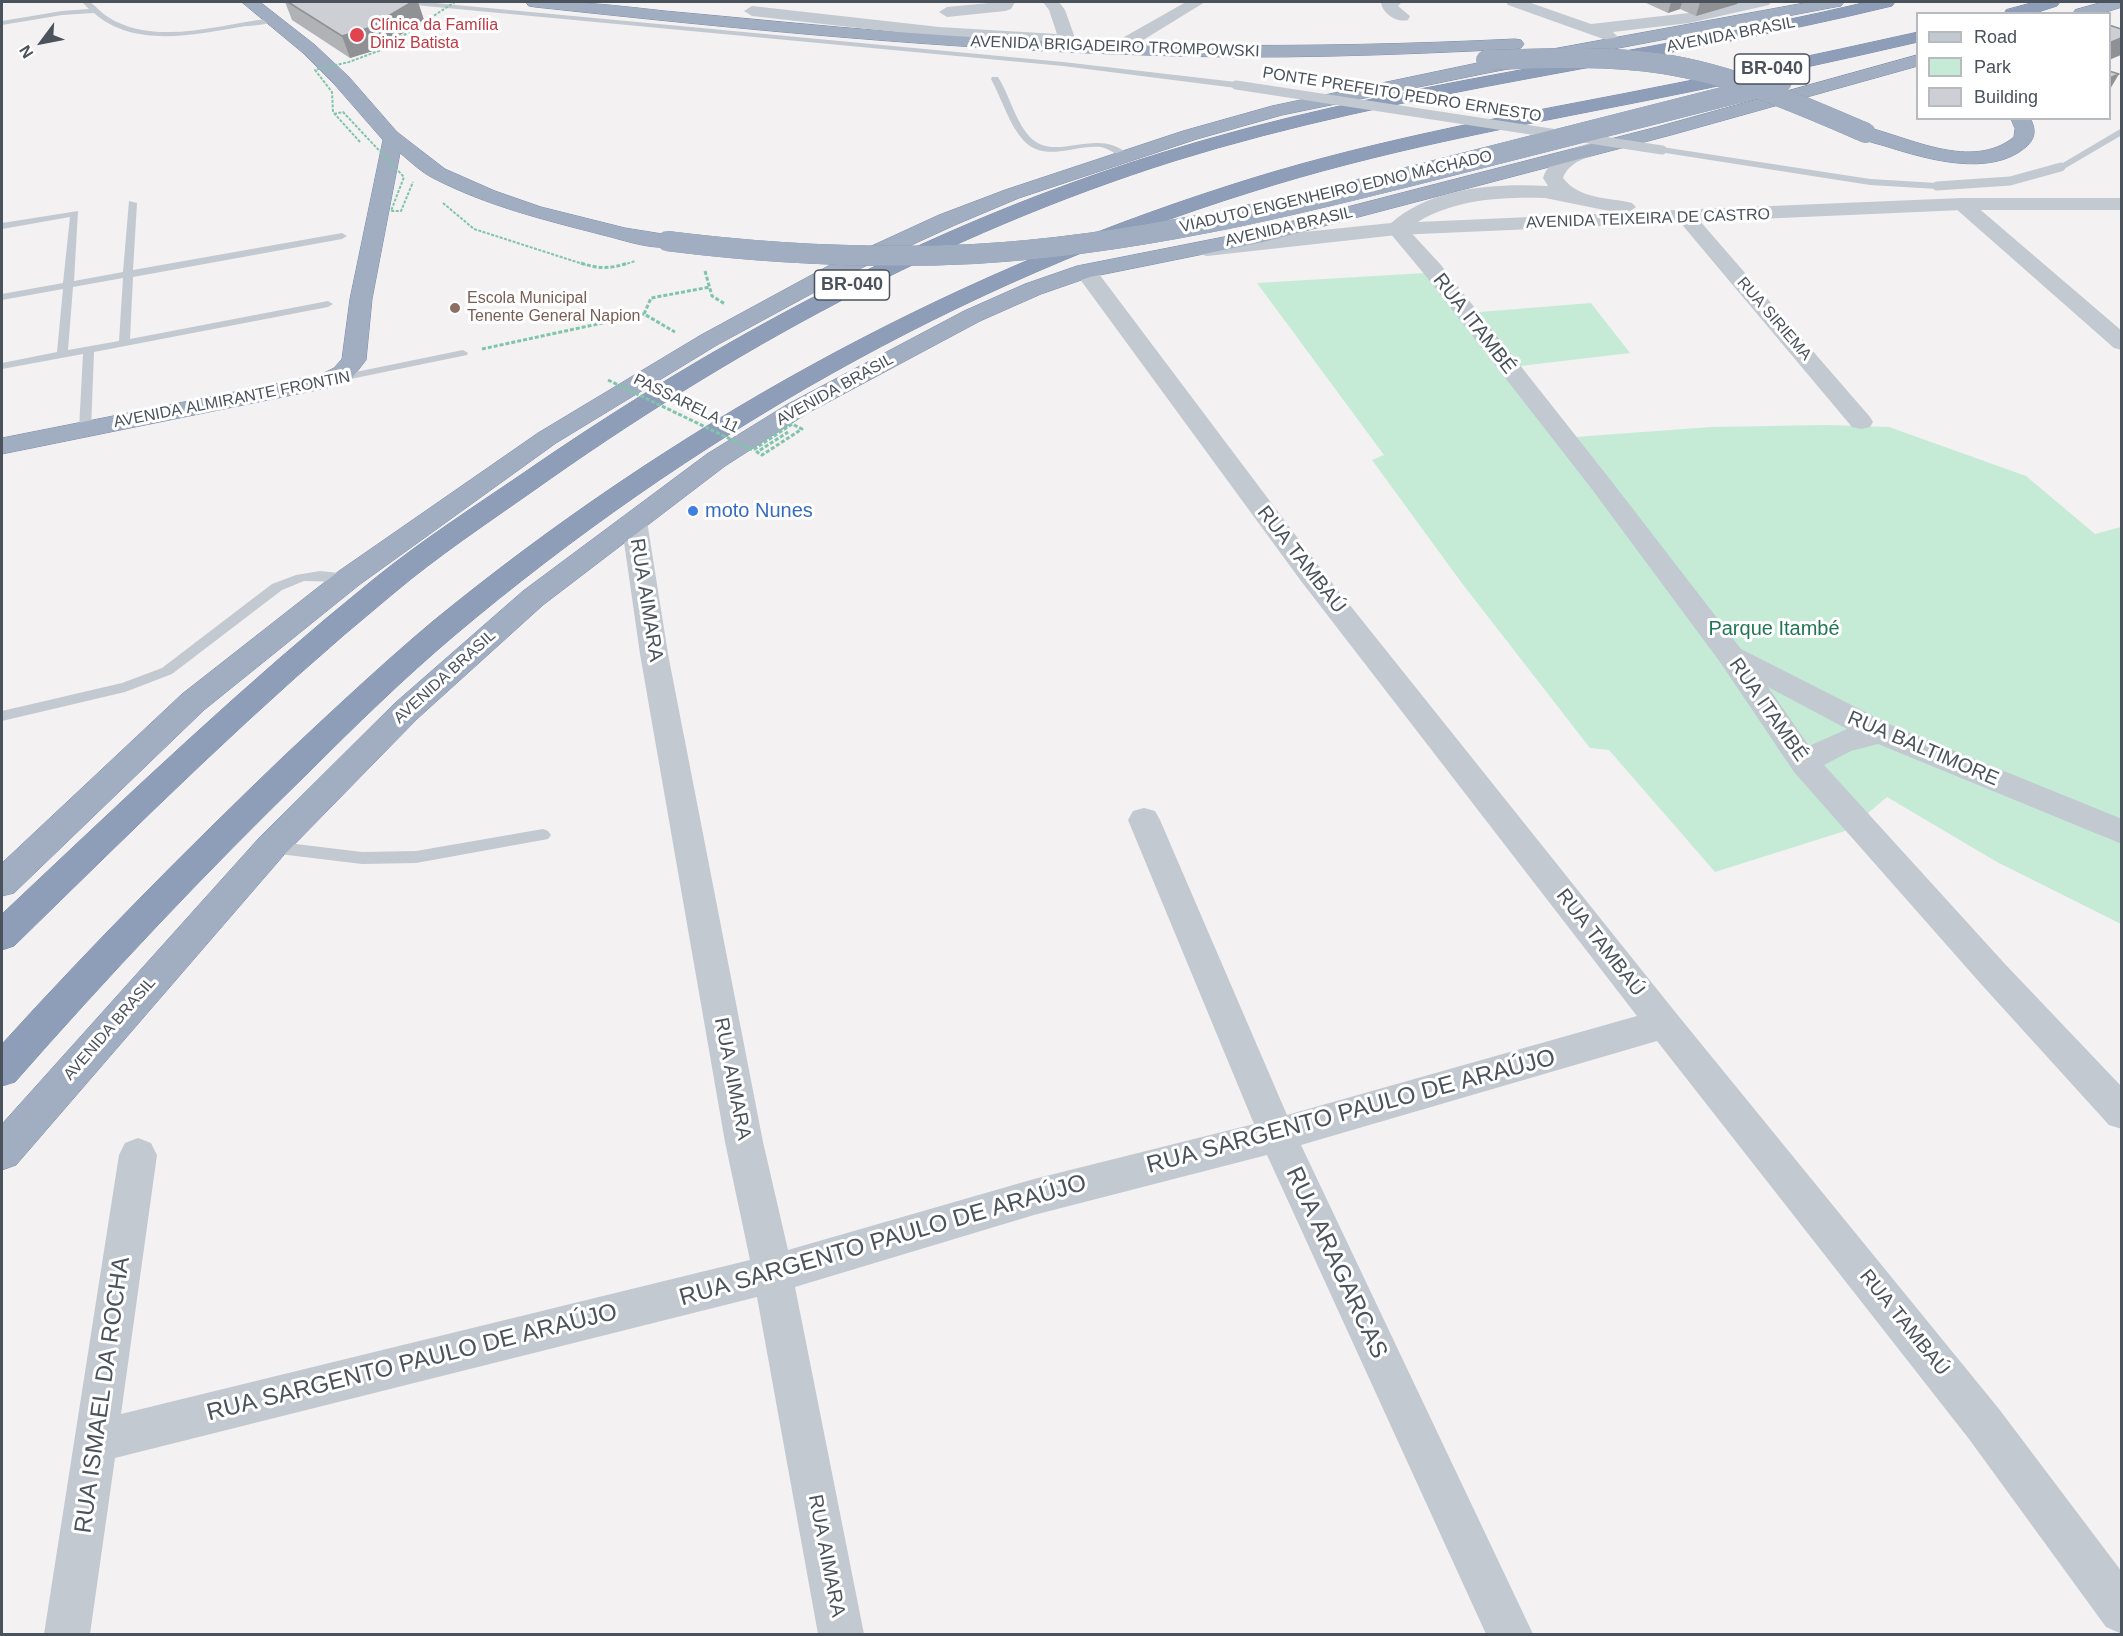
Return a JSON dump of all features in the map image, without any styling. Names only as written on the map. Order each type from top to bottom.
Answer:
[{"type":"highway","name":"AVENIDA BRASIL","points":[[2,884],[193,702],[349,578],[547,438],[642,379],[798,291],[947,220],[1012,194],[1190,135],[1290,108],[1486,67],[1698,24],[1835,2]]},
{"type":"highway","name":"AVENIDA BRASIL","points":[[2,936],[196,750],[388,583],[574,448],[831,295],[956,236],[1087,183],[1276,126],[1448,87],[1595,62],[1815,19],[1886,2]]},
{"type":"highway","points":[[2018,12],[2051,2]]},
{"type":"highway","points":[[2046,12],[2077,2]]},
{"type":"highway","points":[[2087,12],[2118,2]]},
{"type":"highway","points":[[260,8],[317,57],[393,139],[361,299],[354,360],[343,374],[327,381]]},
{"type":"highway","name":"AVENIDA BRIGADEIRO TROMPOWSKI","points":[[531,8],[748,12],[835,26],[1005,45],[1072,44],[1116,49],[1322,53],[1424,50],[1609,36],[1698,24]]},
{"type":"highway","name":"AVENIDA BRASIL","points":[[2,1070],[210,846],[368,696],[445,627],[585,519],[674,458],[823,367],[947,302],[1014,272],[1106,233],[1243,187],[1366,153],[1479,128],[1916,38]]},
{"type":"highway","points":[[1005,45],[1047,53],[1114,60],[1302,69]]},
{"type":"highway","points":[[1787,80],[1820,69],[1916,45]]},
{"type":"highway","name":"VIADUTO ENGENHEIRO EDNO MACHADO","points":[[393,139],[438,173],[488,195],[591,226],[667,241],[770,253],[888,256],[998,252],[1094,243],[1215,224],[1787,80],[1916,51]]},
{"type":"highway","points":[[1190,135],[1229,117],[1383,70],[1453,63],[1563,57],[1665,64],[1748,85],[1893,143],[1949,156],[1994,154],[2010,149],[2025,135],[2022,121]]},
{"type":"highway","name":"AVENIDA BRASIL","points":[[2,1152],[271,847],[406,711],[533,598],[716,460],[797,409],[972,316],[1034,289],[1085,271],[1320,220],[1826,87],[1916,60]]},
{"type":"highway","points":[[1826,87],[1886,79],[1916,80]]},
{"type":"highway","name":"AVENIDA ALMIRANTE FRONTIN","points":[[2,446],[327,381]]},
{"type":"street","points":[[825,2],[835,26]]},
{"type":"street","points":[[939,32],[944,7],[996,8],[1005,6],[1007,2]]},
{"type":"street","points":[[1116,49],[1197,2]]},
{"type":"street","points":[[1514,2],[1609,36]]},
{"type":"street","name":"AVENIDA BRASIL","points":[[1591,29],[1698,24],[1763,2]]},
{"type":"street","points":[[883,10],[893,32],[939,32],[1072,44],[1059,4]]},
{"type":"street","points":[[1660,6],[1698,24]]},
{"type":"street","name":"AVENIDA TEIXEIRA DE CASTRO","points":[[1605,146],[1564,160],[1554,171],[1553,178],[1556,184],[1579,198],[1611,206],[1629,207],[2121,186]]},
{"type":"street","points":[[1397,229],[1421,211],[1467,195],[1544,191],[1564,193],[1579,198]]},
{"type":"street","points":[[1452,199],[1442,206],[1442,214],[1454,223],[1469,226]]},
{"type":"street","points":[[1962,204],[2121,344]]},
{"type":"street","name":"AVENIDA TEIXEIRA DE CASTRO","points":[[1176,252],[1397,229],[1962,204],[2121,204]]},
{"type":"street","name":"RUA SIRIEMA","points":[[1686,217],[1861,422]]},
{"type":"street","name":"RUA ITAMBÉ","points":[[1397,229],[1433,270],[1600,483],[1730,655],[1806,764],[1992,974],[2121,1113]]},
{"type":"street","name":"RUA TAMBAÚ","points":[[1085,271],[1311,575],[1664,1024],[1984,1424],[2121,1611]]},
{"type":"street","name":"RUA AIMARA","points":[[634,521],[654,654],[744,1142],[773,1274],[841,1635]]},
{"type":"street","name":"RUA BALTIMORE","points":[[1730,655],[1880,733],[2121,832]]},
{"type":"street","points":[[1806,764],[1820,752],[1837,743],[1858,736],[1880,733]]},
{"type":"street","name":"RUA ARAGARCAS","points":[[1144,820],[1276,1135],[1510,1635]]},
{"type":"street","name":"RUA SARGENTO PAULO DE ARAÚJO","points":[[97,1441],[773,1274],[1034,1197],[1276,1135],[1664,1024]]},
{"type":"street","name":"RUA ISMAEL DA ROCHA","points":[[67,1635],[138,1155]]},
{"type":"lane","points":[[86,2],[94,11],[118,27],[144,34],[184,32],[260,8]]},
{"type":"lane","points":[[404,2],[531,8]]},
{"type":"lane","points":[[396,9],[531,8]]},
{"type":"lane","name":"PONTE PREFEITO PEDRO ERNESTO","points":[[531,8],[790,39],[1170,76],[1838,177],[1936,186],[2010,181],[2061,167],[2121,131]]},
{"type":"lane","points":[[2,23],[62,13],[94,11]]},
{"type":"lane","points":[[995,78],[1028,140],[1038,147],[1048,149],[1096,144],[1112,147],[1125,156]]},
{"type":"lane","points":[[124,342],[132,203]]},
{"type":"lane","points":[[2,226],[75,213],[62,354]]},
{"type":"lane","points":[[2,297],[342,236]]},
{"type":"lane","points":[[2,366],[328,304]]},
{"type":"lane","points":[[86,429],[89,349]]},
{"type":"lane","name":"AVENIDA ALMIRANTE FRONTIN","points":[[327,381],[463,353]]},
{"type":"lane","points":[[2,716],[124,687],[167,671],[277,587],[294,578],[310,574],[349,578]]},
{"type":"lane","points":[[271,847],[362,858],[416,857],[543,835]]},
{"type":"path","points":[[360,142],[334,114],[332,92],[315,70],[349,62],[381,50],[455,2]]},
{"type":"path","points":[[334,114],[343,112],[404,177],[391,211],[402,211],[414,183]]},
{"type":"path","points":[[441,202],[474,229],[596,268],[614,268],[635,261],[643,262]]},
{"type":"path","points":[[704,269],[712,296],[729,307]]},
{"type":"path","points":[[463,353],[644,314],[651,298],[710,287]]},
{"type":"path","name":"PASSARELA 11","points":[[608,380],[753,450],[792,424],[802,429],[762,455],[757,452],[788,432]]},
{"type":"green space","name":"Parque Itambé","points":[[1425,273],[1467,313],[1591,303],[1630,353],[1520,366],[1575,437],[1711,427],[1827,425],[1889,427],[2026,476],[2095,534],[2121,527],[2121,924],[1997,862],[1887,797],[1848,830],[1715,872],[1609,750],[1590,748],[1461,582],[1372,460],[1384,455],[1257,283]]},
{"type":"building","points":[[288,2],[412,2],[368,28],[342,36]]},
{"type":"building","points":[[2111,26],[2121,29],[2121,38],[2111,42]]},
{"type":"place","name":"Clínica da Família Diniz Batista","points":[[357,35]]},
{"type":"place","name":"Escola Municipal Tenente General Napion","points":[[455,308]]},
{"type":"place","name":"moto Nunes","points":[[693,511]]}]
